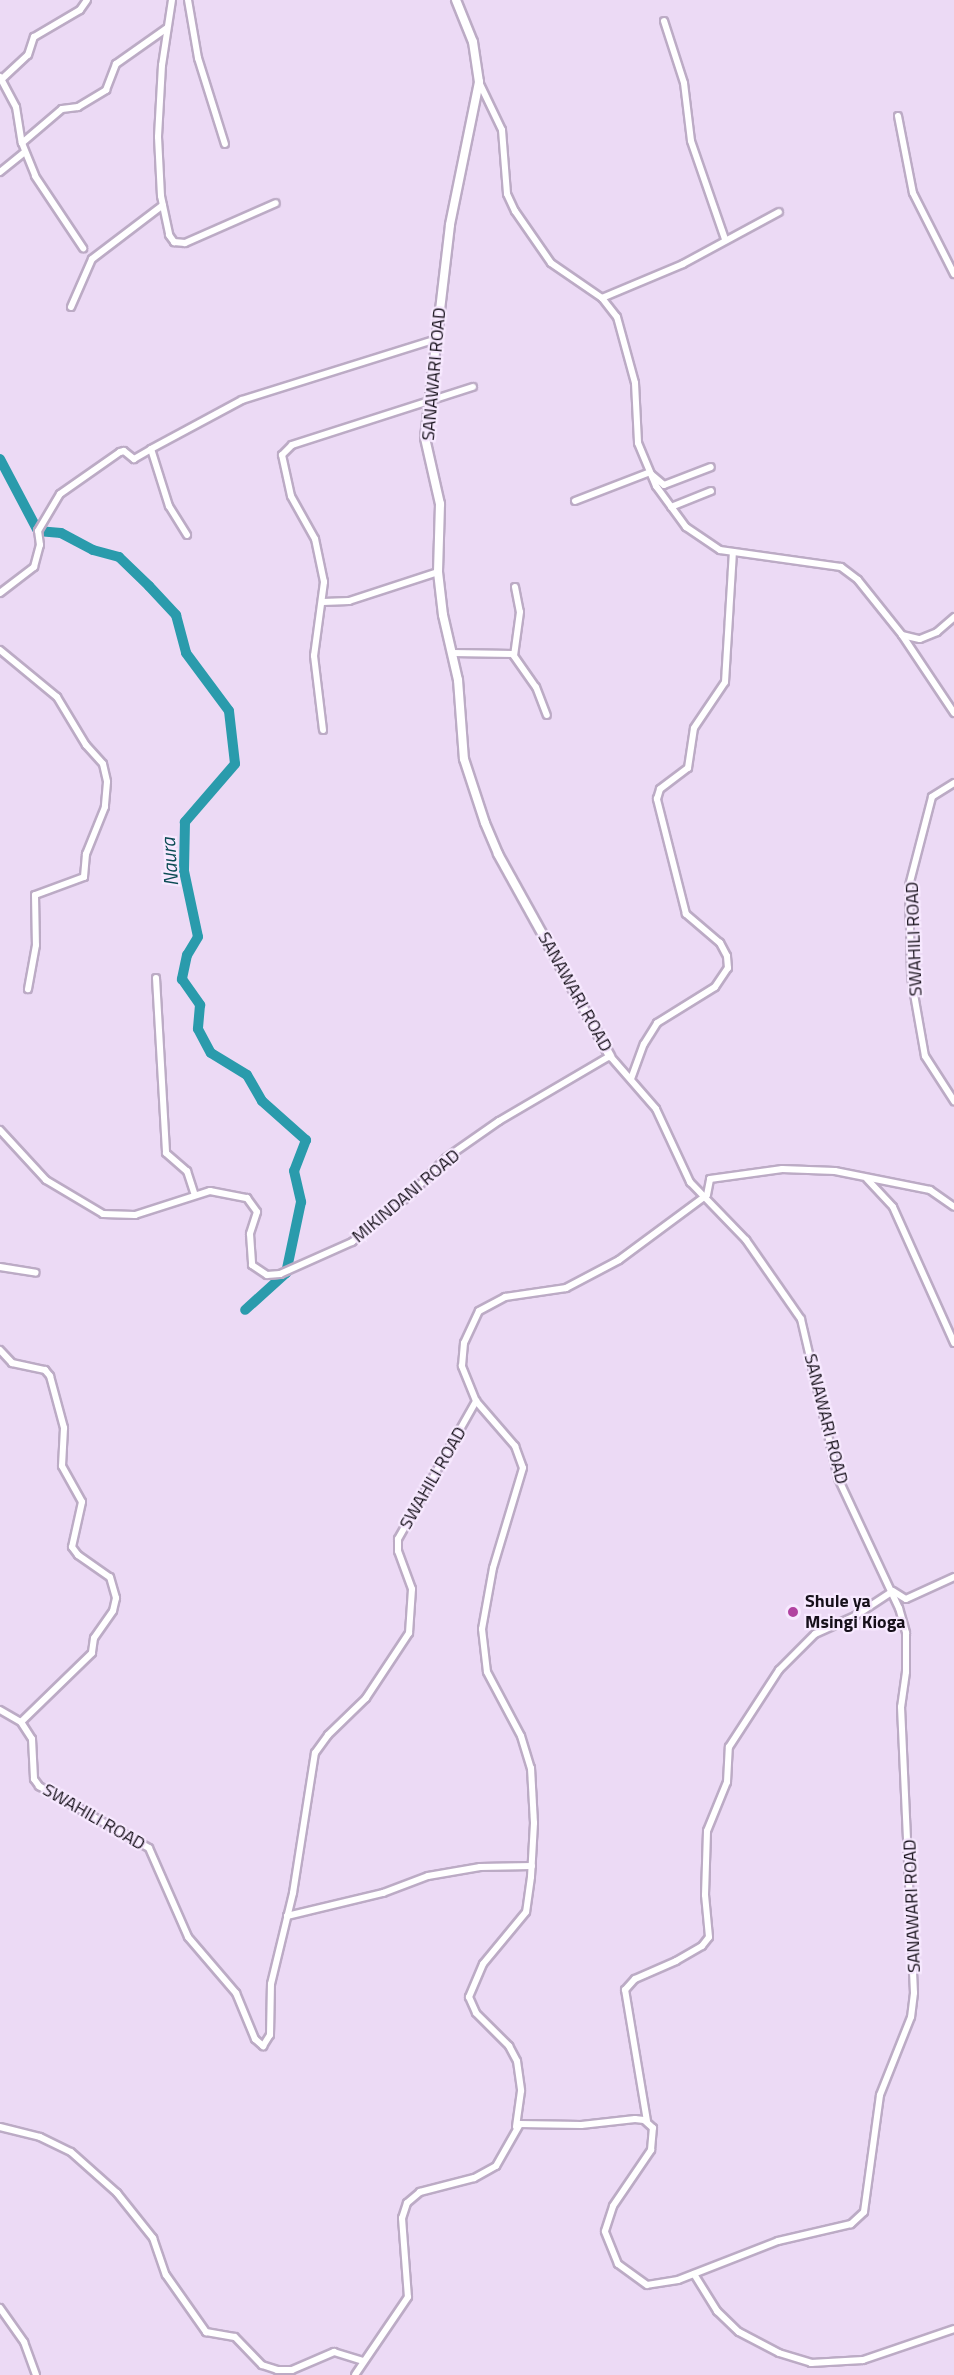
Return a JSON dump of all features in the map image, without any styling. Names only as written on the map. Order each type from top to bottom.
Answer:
[{"type":"street","points":[[83,248],[40,186],[22,143],[16,107],[2,83],[28,55],[34,37],[80,10],[87,0]]},
{"type":"street","points":[[172,0],[167,28],[159,117],[163,205],[169,235],[178,243],[276,203]]},
{"type":"street","points":[[188,0],[198,58],[225,144]]},
{"type":"street","name":"SANAWARI ROAD","points":[[456,0],[473,42],[479,82],[462,155],[434,340],[425,438],[440,504],[438,572],[453,653],[464,759],[498,854],[610,1056],[657,1109],[690,1182],[707,1195],[746,1240],[801,1319],[838,1478],[893,1591],[906,1633],[906,1672],[901,1707],[914,1993],[911,2017],[880,2095],[868,2203],[862,2216],[851,2224],[778,2241],[694,2274],[658,2284],[638,2282],[618,2264],[607,2243],[605,2222],[651,2150],[655,2134],[647,2121],[627,2022],[625,1990],[635,1979],[702,1946],[709,1937],[705,1895],[707,1831],[727,1782],[729,1746],[778,1670],[799,1647],[893,1591]]},
{"type":"street","points":[[664,21],[684,83],[691,141],[725,239]]},
{"type":"street","points":[[22,143],[62,108],[78,107],[106,90],[116,64],[167,28]]},
{"type":"street","points":[[479,82],[502,130],[507,194],[515,211],[551,263],[602,298],[617,317],[628,347],[635,382],[637,434],[651,473],[686,527],[720,550],[841,567],[858,580],[902,635],[954,713]]},
{"type":"street","points":[[898,116],[916,200],[954,274]]},
{"type":"street","points":[[0,172],[25,152]]},
{"type":"street","points":[[71,307],[92,259],[163,205]]},
{"type":"street","points":[[602,298],[683,264],[725,239],[749,230],[779,212]]},
{"type":"street","points":[[0,593],[34,567],[40,545],[38,531],[60,494],[120,452],[124,450],[134,459],[242,400],[434,340]]},
{"type":"street","points":[[323,730],[314,656],[323,602],[315,539],[291,496],[282,455],[292,445],[429,399],[473,387]]},
{"type":"street","points":[[151,449],[169,506],[187,535]]},
{"type":"street","points":[[651,473],[664,485],[711,467]]},
{"type":"street","points":[[575,501],[651,473]]},
{"type":"street","points":[[671,507],[711,491]]},
{"type":"street","points":[[631,1079],[647,1036],[657,1023],[715,987],[728,968],[727,956],[720,944],[686,914],[657,799],[660,789],[688,768],[694,728],[725,682],[733,552]]},
{"type":"street","points":[[323,602],[349,601],[438,572]]},
{"type":"street","points":[[515,587],[520,612],[513,654],[536,687],[547,715]]},
{"type":"street","points":[[902,635],[920,639],[937,632],[954,617]]},
{"type":"street","points":[[0,650],[57,697],[86,745],[103,764],[107,789],[100,823],[86,854],[84,878],[35,895],[36,945],[28,989]]},
{"type":"street","points":[[453,653],[513,654]]},
{"type":"street","name":"SWAHILI ROAD","points":[[954,783],[932,797],[909,886],[911,977],[925,1056],[954,1101]]},
{"type":"street","points":[[156,978],[166,1153],[186,1171],[194,1193]]},
{"type":"street","name":"MIKINDANI ROAD","points":[[0,1130],[46,1180],[103,1214],[135,1215],[194,1193],[210,1191],[247,1198],[256,1212],[250,1234],[252,1265],[267,1275],[291,1272],[352,1242],[412,1193],[446,1158],[499,1121],[610,1056]]},
{"type":"street","points":[[355,2375],[408,2297],[402,2237],[407,2203],[420,2192],[474,2178],[496,2166],[516,2127],[521,2091],[517,2061],[509,2046],[476,2013],[469,1997],[483,1964],[526,1912],[532,1866],[531,1768],[520,1736],[484,1665],[482,1629],[493,1569],[523,1476],[522,1459],[516,1446],[476,1401],[464,1376],[464,1343],[471,1324],[487,1305],[513,1295],[566,1288],[619,1260],[707,1195],[710,1179],[782,1169],[835,1171],[930,1190],[954,1207]]},
{"type":"street","points":[[866,1179],[893,1207],[954,1343]]},
{"type":"street","points":[[0,1267],[36,1274]]},
{"type":"street","points":[[0,1350],[12,1363],[45,1370],[50,1376],[65,1435],[62,1466],[82,1502],[72,1546],[78,1556],[111,1577],[116,1598],[113,1611],[94,1638],[92,1653],[21,1722],[0,1710]]},
{"type":"street","name":"SWAHILI ROAD","points":[[21,1722],[32,1739],[34,1779],[39,1786],[149,1848],[188,1937],[236,1993],[255,2039],[263,2046],[270,2035],[271,1984],[287,1916],[315,1753],[327,1735],[366,1698],[405,1643],[412,1625],[412,1589],[398,1551],[398,1539],[476,1401]]},
{"type":"street","points":[[893,1591],[906,1599],[954,1577]]},
{"type":"street","points":[[287,1916],[383,1893],[428,1876],[480,1868],[532,1866]]},
{"type":"street","points":[[516,2127],[528,2123],[581,2125],[647,2121]]},
{"type":"street","points":[[0,2127],[40,2137],[71,2152],[117,2193],[153,2238],[166,2275],[206,2332],[236,2337],[262,2365],[277,2370],[292,2370],[334,2352],[363,2361]]},
{"type":"street","points":[[694,2274],[717,2311],[739,2332],[779,2353],[811,2363],[863,2360],[954,2329]]},
{"type":"street","points":[[0,2308],[24,2342],[36,2375]]},
{"type":"waterway","name":"Naura","points":[[0,459],[38,531],[61,533],[93,550],[119,557],[176,615],[186,653],[229,711],[235,764],[185,822],[184,871],[198,937],[187,955],[182,979],[200,1005],[198,1029],[211,1053],[247,1075],[262,1101],[306,1140],[294,1171],[301,1202],[286,1273],[245,1310]]},
{"type":"place","name":"Shule ya Msingi Kioga","points":[[793,1612]]}]
